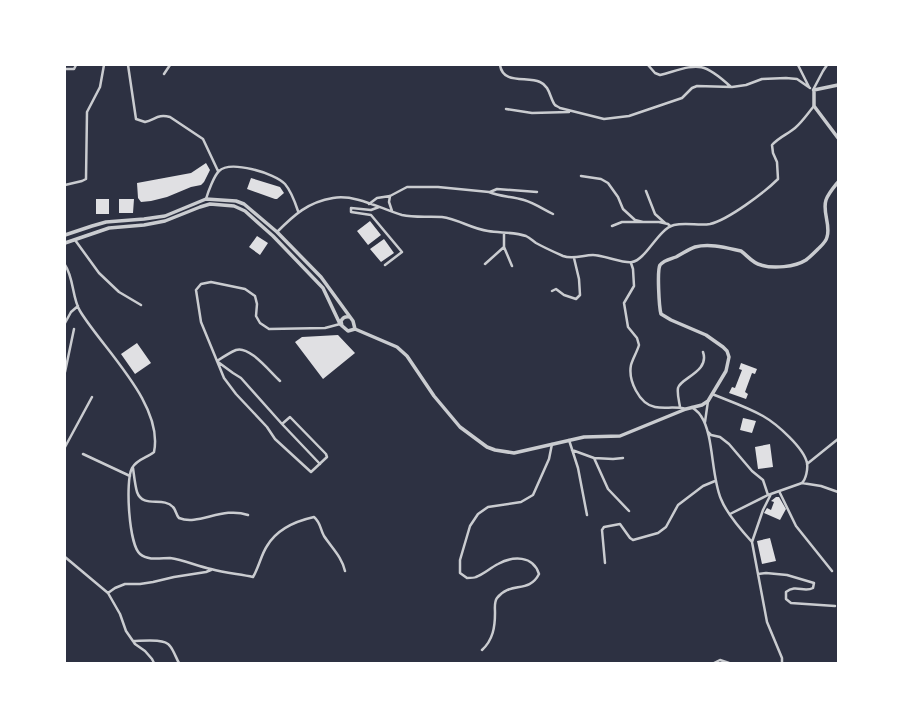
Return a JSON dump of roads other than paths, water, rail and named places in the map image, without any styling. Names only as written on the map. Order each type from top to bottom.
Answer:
[{"type":"street","points":[[65,69],[74,69],[76,65]]},
{"type":"street","points":[[65,185],[86,179],[87,112],[100,87],[104,65]]},
{"type":"street","points":[[128,65],[136,119],[146,122],[157,116],[170,117],[198,135],[206,144],[218,171]]},
{"type":"street","points":[[164,74],[170,65]]},
{"type":"street","points":[[500,65],[502,72],[508,77],[514,79],[539,81],[551,95],[554,104],[560,108],[571,112],[604,119],[629,116],[682,98],[692,88],[697,86],[732,87],[746,85],[762,79],[786,78],[797,79],[814,90],[838,85]]},
{"type":"street","points":[[648,65],[655,73],[660,75],[695,66],[703,66],[717,73],[732,87]]},
{"type":"street","points":[[798,65],[810,88]]},
{"type":"street","points":[[827,65],[814,90],[814,106],[838,138]]},
{"type":"street","points":[[612,226],[622,222],[659,222],[669,225],[711,224],[740,208],[768,189],[778,179],[777,162],[773,153],[772,145],[778,139],[794,129],[814,106]]},
{"type":"street","points":[[506,109],[532,113],[571,112]]},
{"type":"street","points":[[206,199],[218,171],[226,167],[257,170],[274,176],[284,183],[290,192],[298,211]]},
{"type":"street","points":[[581,176],[601,179],[608,184],[618,197],[623,209],[635,220],[643,222]]},
{"type":"street","points":[[705,422],[708,401],[726,371],[729,357],[727,351],[723,347],[706,335],[670,320],[661,314],[658,269],[660,265],[665,260],[694,247],[704,245],[741,251],[752,261],[765,266],[785,266],[806,260],[827,237],[828,226],[825,208],[826,200],[838,182]]},
{"type":"street","points":[[369,204],[377,198],[390,196],[407,187],[420,186],[489,192],[495,195],[522,199],[553,214]]},
{"type":"street","points":[[489,192],[497,189],[537,192]]},
{"type":"street","points":[[646,191],[655,214],[669,225]]},
{"type":"street","points":[[390,196],[389,202],[392,211]]},
{"type":"street","points":[[277,232],[298,211],[321,201],[333,198],[344,198],[369,204],[402,215],[454,219],[487,231],[526,236],[565,257],[574,258],[593,255],[631,263],[638,259],[669,225]]},
{"type":"street","points":[[65,235],[106,222],[144,220],[165,216],[206,199],[236,201],[244,204],[277,232],[321,277],[355,324],[355,329]]},
{"type":"street","points":[[65,243],[109,228],[144,225],[165,221],[210,204],[234,206],[245,211],[273,236],[323,288],[341,325],[348,331],[355,329],[397,347],[407,356],[434,396],[460,427],[487,447],[495,450],[514,453],[584,437],[620,436],[686,409],[702,405],[708,401]]},
{"type":"street","points":[[379,207],[371,210],[351,208],[351,212],[371,215],[402,252],[386,265]]},
{"type":"street","points":[[504,233],[504,247],[512,266]]},
{"type":"street","points":[[75,240],[99,273],[119,292],[141,305]]},
{"type":"street","points":[[485,264],[504,247]]},
{"type":"street","points":[[552,291],[556,289],[564,295],[576,299],[580,295],[579,279],[574,258]]},
{"type":"street","points":[[631,263],[633,269],[634,286],[624,303],[628,327],[637,338],[639,345],[631,366],[633,382],[642,401],[648,406],[657,408],[680,407],[686,409]]},
{"type":"street","points":[[65,265],[73,286],[79,310],[139,391],[150,415],[155,439],[154,452],[148,457],[137,462],[132,467],[130,476],[129,516],[136,549],[140,554],[147,558],[171,558],[212,570],[253,577],[258,569],[267,546],[276,536],[285,528],[314,517],[319,521],[324,536],[334,549],[343,564],[345,571]]},
{"type":"street","points":[[282,424],[290,417],[326,454],[327,457],[312,472],[276,439],[236,394],[224,378],[202,322],[196,290],[201,284],[211,282],[245,289],[255,296],[257,304],[256,316],[260,323],[269,329],[325,328],[341,325]]},
{"type":"street","points":[[65,323],[71,312],[78,306]]},
{"type":"street","points":[[341,325],[343,318],[347,316],[351,318]]},
{"type":"street","points":[[65,372],[74,329]]},
{"type":"street","points":[[217,361],[237,350],[244,350],[253,355],[280,381]]},
{"type":"street","points":[[680,407],[678,388],[680,384],[696,373],[704,361],[703,352]]},
{"type":"street","points":[[217,361],[241,378],[320,464]]},
{"type":"street","points":[[712,394],[757,413],[773,422],[801,451],[807,464],[806,474],[802,483]]},
{"type":"street","points":[[65,447],[92,397]]},
{"type":"street","points":[[692,407],[705,422],[708,432],[715,481],[721,500],[743,532],[752,542]]},
{"type":"street","points":[[708,432],[710,435],[720,437],[729,444],[752,471],[763,480],[770,495]]},
{"type":"street","points":[[807,464],[838,439]]},
{"type":"street","points":[[569,440],[578,468],[587,515]]},
{"type":"street","points":[[482,650],[487,645],[494,632],[495,601],[507,589],[528,585],[535,581],[539,574],[537,566],[526,559],[514,559],[498,564],[476,577],[467,578],[460,573],[460,560],[470,526],[478,514],[488,507],[521,502],[533,495],[549,459],[552,444]]},
{"type":"street","points":[[572,450],[594,458],[623,458]]},
{"type":"street","points":[[83,454],[130,476]]},
{"type":"street","points":[[594,458],[608,490],[629,510]]},
{"type":"street","points":[[132,467],[137,492],[140,498],[150,502],[166,503],[173,507],[179,518],[190,520],[234,511],[248,514]]},
{"type":"street","points":[[605,563],[602,530],[604,527],[620,524],[633,540],[658,533],[666,527],[678,505],[703,486],[715,481]]},
{"type":"street","points":[[730,514],[770,495],[802,483],[821,486],[838,492]]},
{"type":"street","points":[[779,492],[796,526],[832,571]]},
{"type":"street","points":[[770,495],[762,510],[752,542],[767,622],[782,658],[782,663]]},
{"type":"street","points":[[65,557],[108,593],[120,614],[126,631],[133,641],[145,651],[154,663]]},
{"type":"street","points":[[108,593],[114,588],[125,584],[140,584],[212,570]]},
{"type":"street","points":[[758,574],[766,573],[787,575],[814,583],[813,588],[810,590],[792,588],[786,592],[786,599],[791,604],[835,606]]},
{"type":"street","points":[[133,641],[159,641],[167,643],[179,663]]},
{"type":"street","points":[[714,663],[720,660],[729,663]]}]
